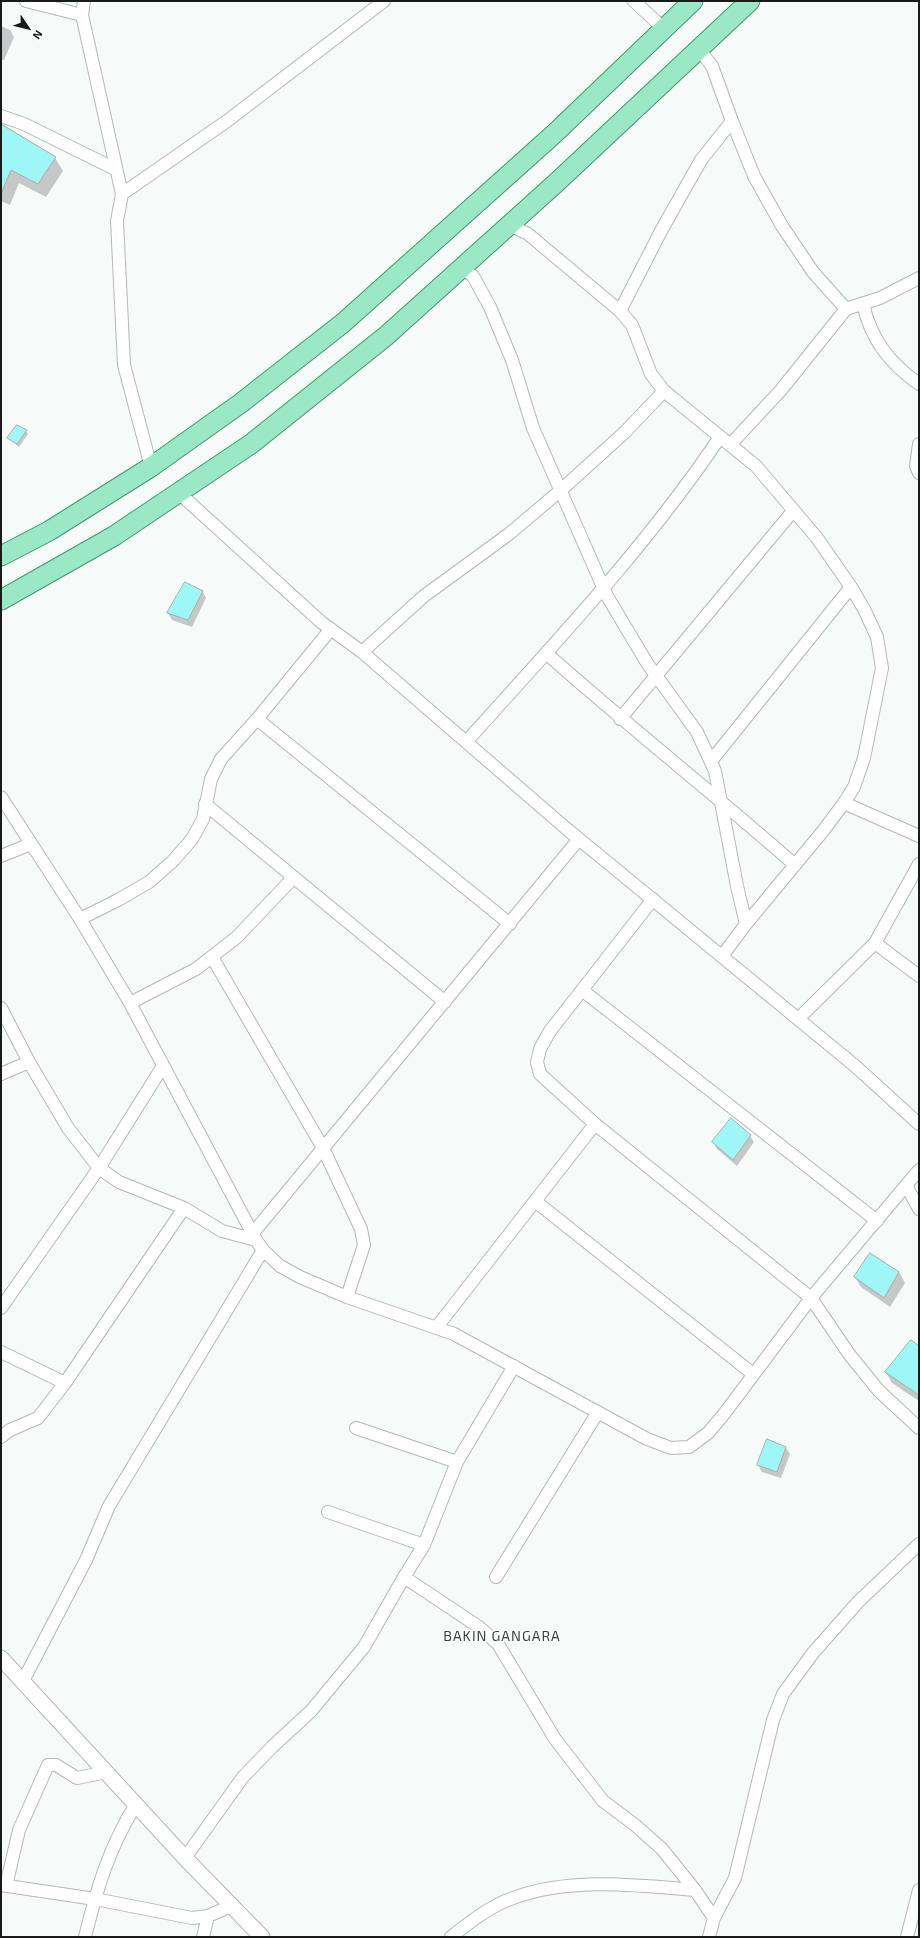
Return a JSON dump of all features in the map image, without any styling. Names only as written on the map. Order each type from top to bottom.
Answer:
[{"type":"main road","points":[[1,556],[49,532],[151,467],[241,403],[343,323],[554,134],[693,1]]},
{"type":"main road","points":[[1,600],[114,536],[179,493],[257,439],[386,336],[510,225],[750,1]]},
{"type":"street","points":[[26,1],[82,16]]},
{"type":"street","points":[[84,1],[82,16],[115,169],[122,194],[117,221],[124,365],[151,467]]},
{"type":"street","points":[[122,194],[227,121],[384,1]]},
{"type":"street","points":[[634,1],[664,29]]},
{"type":"street","points":[[699,49],[712,66],[754,176],[782,226],[813,272],[846,309]]},
{"type":"street","points":[[1,116],[24,124],[115,169]]},
{"type":"street","points":[[620,311],[661,231],[701,160],[732,121]]},
{"type":"street","points":[[510,225],[528,234],[620,311],[632,325],[651,374],[664,391],[756,466],[817,538],[851,587],[864,609],[877,637],[882,668],[864,758],[854,787],[844,803],[722,956]]},
{"type":"street","points":[[462,268],[473,276],[490,307],[512,360],[533,428],[604,588],[656,675],[698,732],[711,761],[715,771],[737,886],[746,924]]},
{"type":"street","points":[[730,445],[781,390],[846,309],[880,298],[919,278]]},
{"type":"street","points":[[863,304],[867,323],[881,348],[898,368],[919,384]]},
{"type":"street","points":[[362,652],[424,596],[509,534],[561,490],[625,432],[664,391]]},
{"type":"street","points":[[466,742],[604,588],[690,481],[720,437]]},
{"type":"street","points":[[919,444],[916,466],[919,473]]},
{"type":"street","points":[[179,493],[331,630],[362,652],[579,839],[798,1019],[854,1066],[919,1124]]},
{"type":"street","points":[[620,719],[793,510]]},
{"type":"street","points":[[711,761],[851,587]]},
{"type":"street","points":[[80,918],[118,900],[149,882],[173,861],[192,839],[203,819],[211,779],[221,759],[257,719],[331,630]]},
{"type":"street","points":[[546,653],[620,719],[721,800],[795,865]]},
{"type":"street","points":[[257,719],[510,924]]},
{"type":"street","points":[[1,797],[80,918],[130,1003],[254,1236],[264,1250],[280,1266],[348,1297],[454,1334],[647,1439],[672,1448],[690,1447],[708,1432],[724,1414],[811,1298],[907,1187],[919,1170]]},
{"type":"street","points":[[844,803],[919,836]]},
{"type":"street","points":[[205,804],[445,1002]]},
{"type":"street","points":[[254,1236],[323,1148],[579,839]]},
{"type":"street","points":[[1,856],[31,844]]},
{"type":"street","points":[[798,1019],[875,943],[919,864]]},
{"type":"street","points":[[130,1003],[196,969],[212,957],[237,937],[294,877]]},
{"type":"street","points":[[653,899],[550,1031],[540,1050],[537,1062],[540,1074],[596,1124],[811,1298],[849,1354],[879,1391],[919,1428]]},
{"type":"street","points":[[875,943],[919,976]]},
{"type":"street","points":[[212,957],[323,1148],[361,1229],[364,1245],[348,1297]]},
{"type":"street","points":[[582,990],[877,1221]]},
{"type":"street","points":[[1,1008],[29,1062],[68,1128],[99,1168],[119,1182],[184,1208],[222,1231],[254,1236]]},
{"type":"street","points":[[1,1074],[29,1062]]},
{"type":"street","points":[[1,1308],[99,1168],[164,1066]]},
{"type":"street","points":[[436,1328],[596,1124]]},
{"type":"street","points":[[907,1187],[919,1209]]},
{"type":"street","points":[[535,1201],[753,1374]]},
{"type":"street","points":[[1,1438],[10,1430],[38,1418],[65,1383],[184,1208]]},
{"type":"street","points":[[23,1681],[86,1560],[110,1506],[264,1250]]},
{"type":"street","points":[[1,1352],[65,1383]]},
{"type":"street","points":[[185,1858],[243,1777],[272,1747],[311,1711],[342,1676],[364,1647],[424,1545],[457,1462],[514,1366]]},
{"type":"street","points":[[496,1577],[598,1412]]},
{"type":"street","points":[[356,1428],[457,1462]]},
{"type":"street","points":[[328,1512],[424,1545]]},
{"type":"street","points":[[709,1937],[714,1918],[735,1878],[773,1720],[783,1694],[813,1653],[858,1602],[919,1544]]},
{"type":"street","points":[[404,1577],[479,1627],[498,1644],[555,1739],[602,1801],[635,1825],[662,1849],[695,1890],[714,1918]]},
{"type":"street","points":[[1,1658],[185,1858],[262,1937]]},
{"type":"street","points":[[107,1772],[77,1778],[56,1765],[48,1765],[19,1830],[3,1886],[94,1899],[192,1918],[208,1916],[231,1906]]},
{"type":"street","points":[[85,1937],[94,1899],[110,1852],[136,1804]]},
{"type":"street","points":[[451,1937],[477,1916],[512,1898],[553,1888],[597,1884],[695,1890]]},
{"type":"street","points":[[907,1937],[919,1890]]},
{"type":"street","points":[[203,1937],[208,1916]]},
{"type":"building","points":[[1,124],[56,157],[38,184],[11,170],[1,194]]},
{"type":"building","points":[[17,425],[27,430],[17,444],[7,438]]},
{"type":"building","points":[[185,582],[203,591],[188,620],[167,613]]},
{"type":"building","points":[[731,1118],[751,1135],[733,1160],[712,1142]]},
{"type":"building","points":[[870,1253],[899,1272],[884,1298],[854,1277]]},
{"type":"building","points":[[911,1340],[919,1346],[919,1395],[885,1372]]},
{"type":"building","points":[[767,1439],[786,1447],[777,1472],[757,1465]]},
{"type":"district","name":"BAKIN GANGARA","points":[[502,1636]]}]
